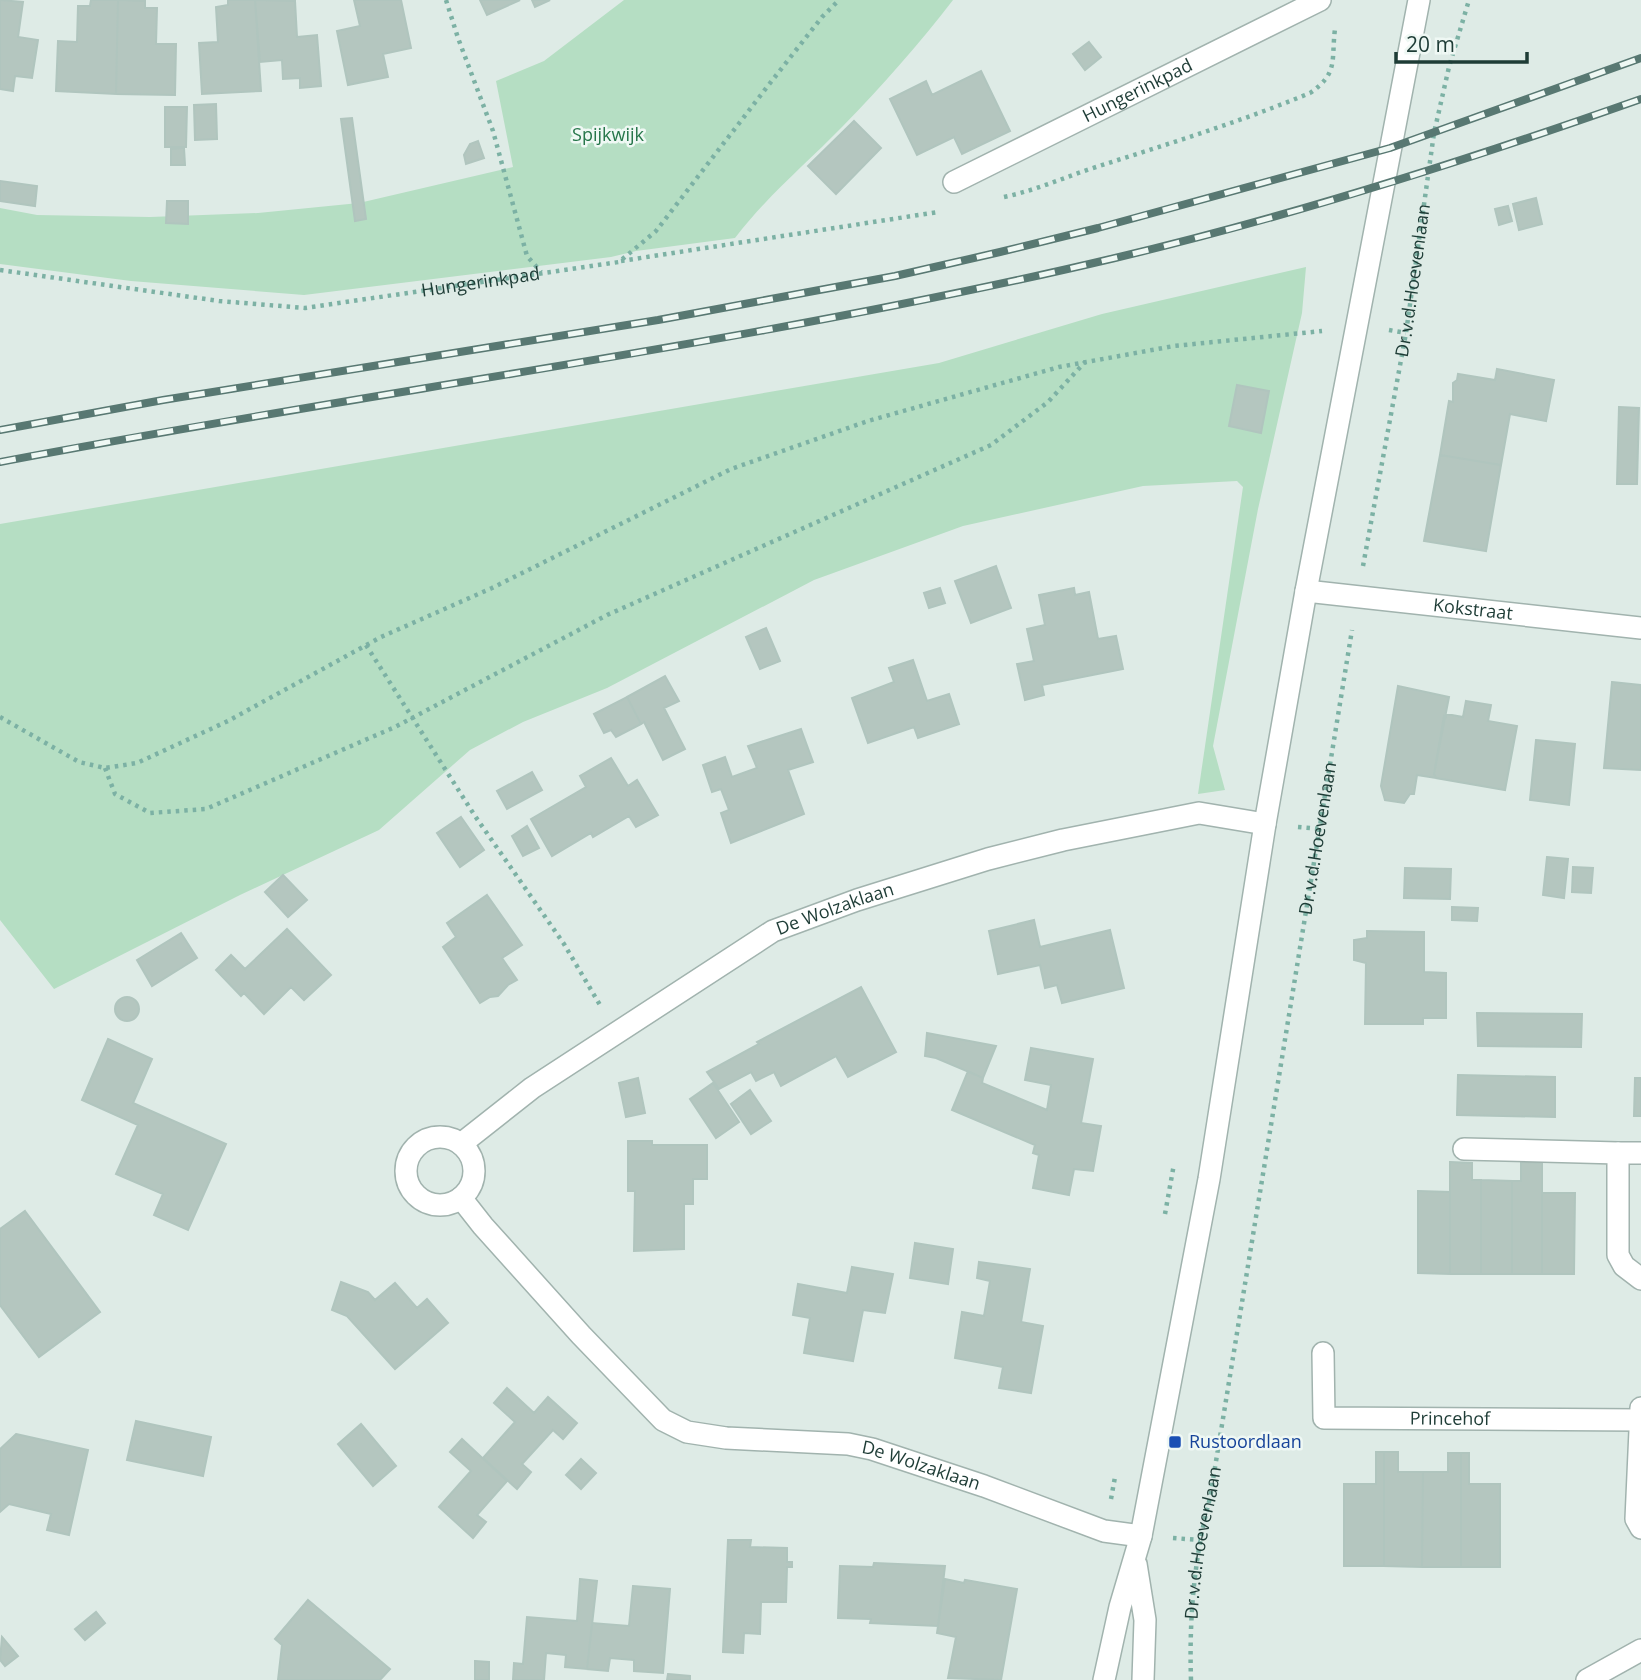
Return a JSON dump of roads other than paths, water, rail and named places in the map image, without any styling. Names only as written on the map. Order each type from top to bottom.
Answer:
[{"type":"street","name":"Hungerinkpad","points":[[954,182],[1320,0]]},
{"type":"street","points":[[1104,1680],[1119,1607],[1141,1536],[1209,1180],[1265,824],[1306,591],[1419,0]]},
{"type":"street","name":"Kokstraat","points":[[1306,591],[1357,599],[1641,628]]},
{"type":"street","name":"De Wolzaklaan","points":[[461,1144],[532,1088],[773,931],[857,900],[988,859],[1063,840],[1199,813],[1265,824]]},
{"type":"street","points":[[441,1136],[461,1144],[468,1150],[474,1164],[474,1180],[470,1189],[454,1202],[439,1205],[424,1201],[412,1191],[406,1177],[407,1161],[414,1148],[426,1139],[441,1136]]},
{"type":"street","points":[[1464,1149],[1641,1153]]},
{"type":"street","points":[[1618,1153],[1618,1255],[1624,1266],[1641,1279]]},
{"type":"street","name":"De Wolzaklaan","points":[[461,1198],[581,1335],[663,1420],[687,1432],[726,1438],[848,1444],[872,1449],[984,1486],[1104,1531],[1141,1536]]},
{"type":"street","name":"Princehof","points":[[1323,1353],[1324,1418],[1641,1414],[1636,1519],[1641,1528]]},
{"type":"street","points":[[1136,1559],[1145,1620],[1143,1680]]},
{"type":"street","points":[[1587,1680],[1641,1650]]},
{"type":"railway","points":[[0,430],[163,400],[658,320],[895,276],[1098,228],[1390,148],[1641,58]]},
{"type":"railway","points":[[0,462],[698,342],[977,289],[1182,242],[1248,224],[1445,165],[1641,99]]},
{"type":"place","name":"Rustoordlaan","points":[[1175,1442]]},
{"type":"park label","name":"Spijkwijk","points":[[608,135]]}]
